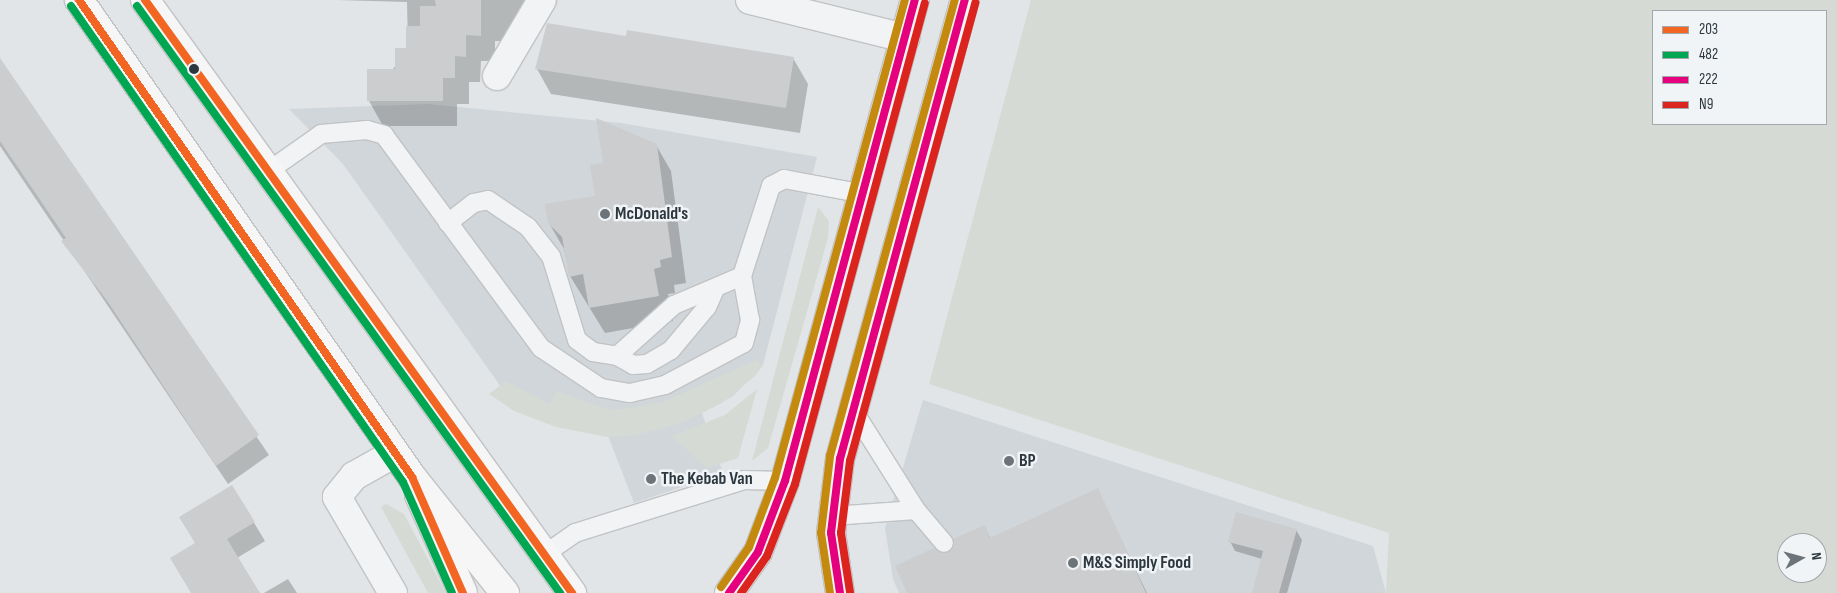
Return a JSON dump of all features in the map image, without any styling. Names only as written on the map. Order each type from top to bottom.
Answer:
[{"type":"highway","points":[[79,0],[412,477],[505,593]]},
{"type":"highway","points":[[145,0],[266,172],[572,593]]},
{"type":"highway","points":[[729,593],[758,552],[785,481],[915,0]]},
{"type":"highway","points":[[840,593],[831,548],[832,516],[852,410],[965,0]]},
{"type":"highway","points":[[412,477],[463,593]]},
{"type":"street","points":[[497,76],[542,0]]},
{"type":"street","points":[[750,0],[905,38]]},
{"type":"street","points":[[388,591],[338,493],[354,476],[395,453]]},
{"type":"lane","points":[[266,172],[321,134],[377,132],[388,140],[541,348],[588,381],[616,392],[666,385],[740,348],[750,320],[742,276],[769,189],[776,182],[784,179],[864,194]]},
{"type":"lane","points":[[448,223],[474,203],[488,200],[528,228],[551,256],[576,340],[593,352],[617,356],[633,364],[646,364],[671,350],[707,308],[714,291]]},
{"type":"lane","points":[[617,356],[674,306],[714,291],[742,276]]},
{"type":"lane","points":[[852,410],[916,510],[944,543]]},
{"type":"lane","points":[[545,554],[575,533],[744,480],[785,481]]},
{"type":"lane","points":[[832,516],[916,510]]},
{"type":"shaded area","points":[[1031,0],[1837,0],[1837,593],[1386,593],[1389,533],[929,384]]},
{"type":"shaded area","points":[[428,104],[621,123],[817,157],[763,365],[733,396],[702,413],[723,473],[634,503],[605,428],[506,394],[343,164],[289,109]]},
{"type":"shaded area","points":[[818,207],[829,221],[828,238],[768,448],[752,461]]},
{"type":"shaded area","points":[[756,360],[763,365],[755,376],[722,403],[681,423],[633,436],[607,437],[556,427],[514,411],[489,394],[506,381],[550,404],[556,391],[610,410],[637,407],[665,401]]},
{"type":"shaded area","points":[[757,389],[738,458],[707,468],[672,436],[725,415]]},
{"type":"shaded area","name":"BP","points":[[923,400],[1373,546],[1386,593],[899,593],[893,579],[885,528]]},
{"type":"shaded area","points":[[386,504],[404,514],[446,593],[428,593],[381,507]]},
{"type":"building","points":[[435,0],[481,0],[481,36],[466,35],[466,57],[455,56],[455,78],[443,78],[443,101],[367,101],[367,69],[395,69],[395,48],[406,48],[406,26],[420,26],[420,6],[436,6]]},
{"type":"building","points":[[547,23],[626,36],[627,30],[794,57],[786,108],[535,69]]},
{"type":"building","points":[[0,58],[259,435],[216,466],[108,302],[61,241],[66,238],[0,141]]},
{"type":"building","name":"McDonald's","points":[[596,118],[657,144],[672,257],[660,260],[661,267],[654,269],[659,296],[589,308],[583,274],[569,277],[562,237],[548,223],[545,204],[595,196],[590,165],[603,163]]},
{"type":"building","points":[[232,485],[255,522],[227,539],[260,593],[191,593],[170,558],[195,543],[179,517]]},
{"type":"building","name":"M&S Simply Food","points":[[1098,488],[1146,593],[907,593],[895,566],[934,548],[946,553],[954,547],[953,539],[985,525],[990,538]]},
{"type":"building","points":[[1236,512],[1297,529],[1279,593],[1252,593],[1263,551],[1228,542]]},
{"type":"transit line","name":"203","points":[[79,0],[412,477],[463,593]]},
{"type":"transit line","name":"203","points":[[145,0],[572,593]]},
{"type":"transit line","points":[[721,587],[749,547],[775,478],[905,0]]},
{"type":"transit line","name":"222","points":[[729,593],[758,552],[785,481],[915,0]]},
{"type":"transit line","points":[[830,593],[821,533],[830,456],[955,0]]},
{"type":"transit line","name":"222","points":[[840,593],[831,533],[840,459],[965,0]]},
{"type":"transit line","name":"N9","points":[[741,593],[767,556],[795,484],[925,3]]},
{"type":"transit line","name":"N9","points":[[850,592],[841,533],[850,461],[975,3]]},
{"type":"transit line","name":"482","points":[[71,6],[403,482],[452,593]]},
{"type":"transit line","name":"482","points":[[137,6],[560,593]]},
{"type":"place","name":"McDonald's","points":[[605,214]]},
{"type":"place","name":"BP","points":[[1009,461]]},
{"type":"place","name":"The Kebab Van","points":[[651,479]]},
{"type":"place","name":"M&S Simply Food","points":[[1073,563]]}]
